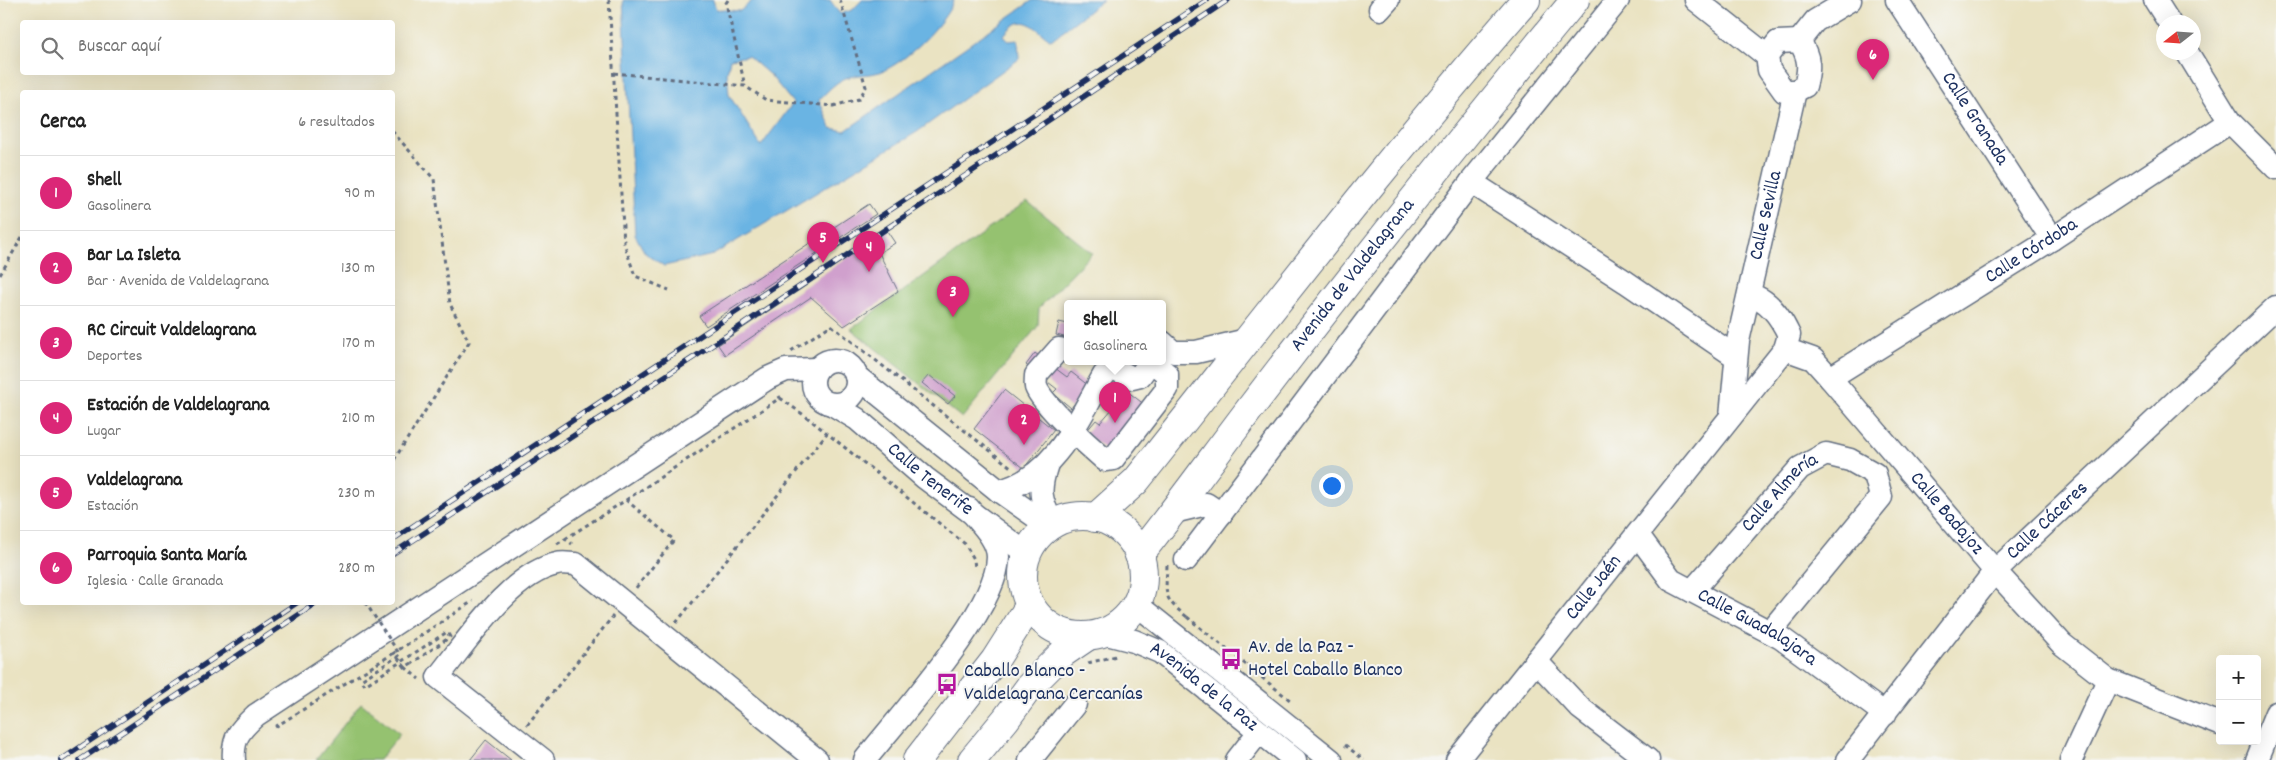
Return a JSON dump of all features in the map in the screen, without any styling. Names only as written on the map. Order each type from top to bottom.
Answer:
[{"type":"main road","points":[[1095,518],[1136,481],[1380,174],[1466,69],[1526,0]]},
{"type":"main road","name":"Avenida de Valdelagrana","points":[[1138,555],[1490,102],[1575,0]]},
{"type":"main road","points":[[972,760],[1030,686],[1063,653],[1095,635],[1117,626],[1128,616],[1136,604],[1142,585],[1142,570],[1138,555],[1128,538],[1114,525],[1095,518],[1081,516],[1066,518],[1051,525],[1036,538],[1027,554],[1023,571],[1024,589],[1030,605],[1041,620],[1055,630],[1071,636],[1095,635]]},
{"type":"main road","points":[[917,760],[990,667],[1030,605]]},
{"type":"street","points":[[1186,560],[1471,182],[1618,0]]},
{"type":"street","points":[[1696,0],[1767,56],[1769,70],[1784,91],[1796,91]]},
{"type":"street","points":[[1767,56],[1778,42],[1799,41],[1815,20],[1850,0]]},
{"type":"street","name":"Calle Granada","points":[[1897,0],[2052,239]]},
{"type":"street","points":[[2155,0],[2165,15]]},
{"type":"street","name":"Calle Sevilla","points":[[1737,349],[1796,91],[1805,86],[1810,70],[1808,54],[1799,41]]},
{"type":"street","points":[[2192,60],[2230,122],[2276,168]]},
{"type":"street","name":"Calle Córdoba","points":[[1830,378],[2052,239],[2230,122]]},
{"type":"street","points":[[1471,182],[1626,282],[1737,349],[1731,416]]},
{"type":"street","points":[[1750,295],[1759,297],[1771,308],[1785,327],[1789,335],[1785,350]]},
{"type":"street","name":"Calle Cáceres","points":[[1848,760],[1995,571],[2276,306]]},
{"type":"street","points":[[1166,362],[1196,352],[1247,340]]},
{"type":"street","points":[[1166,346],[1173,352],[1196,352]]},
{"type":"street","points":[[1064,350],[1059,349],[1036,375],[1036,385],[1047,403],[1080,439],[1105,460],[1113,459],[1167,389],[1156,366],[1140,376],[1132,378],[1109,365]]},
{"type":"street","name":"Calle Badajoz","points":[[1785,350],[1813,359],[1995,571],[2062,644],[2108,680],[2216,722]]},
{"type":"street","name":"Calle Jaén","points":[[1457,760],[1785,350]]},
{"type":"street","points":[[828,361],[842,361],[853,370],[856,376],[855,390],[846,402],[832,404],[822,400],[816,393],[813,385],[813,377],[817,369],[828,361]]},
{"type":"street","points":[[999,491],[1021,484],[1047,464],[1072,429],[1104,375],[1107,365]]},
{"type":"street","points":[[234,760],[233,751],[238,732],[256,715],[768,378],[786,370],[817,369]]},
{"type":"street","name":"Calle Tenerife","points":[[856,376],[999,491],[1051,525]]},
{"type":"street","name":"Calle Tenerife","points":[[832,404],[857,419],[925,478],[1027,554]]},
{"type":"street","name":"Calle Almería","points":[[1692,590],[1800,468],[1826,454],[1850,460],[1875,474],[1881,497],[1770,632]]},
{"type":"street","points":[[1047,464],[1042,481],[1042,502],[1051,525]]},
{"type":"street","points":[[1173,512],[1206,504],[1221,514]]},
{"type":"street","points":[[865,760],[946,659],[984,604],[994,582],[998,556],[992,539],[968,509]]},
{"type":"street","name":"Calle Guadalajara","points":[[1638,535],[1670,580],[1770,632],[1825,668],[1885,714]]},
{"type":"street","points":[[543,760],[438,677],[505,594],[540,570],[558,563],[576,564],[818,760]]},
{"type":"street","name":"Avenida de la Paz","points":[[1136,604],[1173,636],[1336,751]]},
{"type":"street","name":"Avenida de la Paz","points":[[1095,635],[1134,641],[1160,652],[1295,760]]},
{"type":"street","points":[[1536,661],[1580,708],[1648,760]]},
{"type":"street","points":[[2071,760],[2108,680]]},
{"type":"street","points":[[1030,760],[1075,704]]},
{"type":"street","points":[[2264,747],[2276,713]]},
{"type":"street","points":[[985,760],[996,745],[1006,719]]},
{"type":"street","points":[[1237,760],[1259,732]]},
{"type":"path","points":[[610,0],[624,243],[635,276],[669,290]]},
{"type":"path","points":[[614,73],[745,86],[766,100],[834,106],[859,99],[866,87],[840,0]]},
{"type":"path","points":[[727,1],[745,86]]},
{"type":"path","points":[[395,134],[434,179],[450,304],[469,342],[395,458]]},
{"type":"path","points":[[0,275],[20,240]]},
{"type":"path","points":[[780,398],[827,433],[965,544],[974,559],[976,573]]},
{"type":"path","points":[[673,628],[827,433]]},
{"type":"path","points":[[516,739],[674,540],[626,500],[549,550]]},
{"type":"path","points":[[565,539],[573,545]]},
{"type":"path","points":[[270,731],[394,653],[476,598]]},
{"type":"path","points":[[367,605],[400,655],[361,680],[365,685],[447,632],[450,637],[412,663]]},
{"type":"path","points":[[1187,617],[1294,704]]},
{"type":"path","points":[[394,653],[405,667]]},
{"type":"path","points":[[1336,751],[1364,760]]},
{"type":"green space","points":[[1027,201],[1092,253],[1039,308],[1038,326],[962,418],[851,329]]},
{"type":"green space","points":[[361,703],[400,734],[379,760],[316,760]]},
{"type":"water","points":[[623,0],[713,0],[716,9],[740,11],[753,0],[830,0],[840,14],[852,10],[862,0],[954,0],[933,31],[900,61],[880,72],[845,78],[833,86],[819,100],[831,128],[845,131],[1033,0],[1103,0],[1051,40],[1028,23],[1022,22],[1017,24],[1004,35],[1008,41],[1018,40],[1019,59],[917,132],[713,255],[664,266],[645,253],[635,235]],"holes":[[[748,56],[771,76],[793,103],[761,146],[729,95],[727,73],[730,59]]]},
{"type":"building","points":[[869,204],[876,214],[706,326],[699,316]]},
{"type":"building","points":[[887,231],[895,243],[879,253],[898,291],[844,326],[811,297],[725,355],[718,345]]},
{"type":"building","points":[[1059,322],[1064,323],[1064,337],[1056,335]]},
{"type":"building","points":[[1035,353],[1067,377],[1071,372],[1089,386],[1071,408],[1053,393],[1057,389],[1026,365]]},
{"type":"building","points":[[929,375],[955,396],[948,404],[922,383]]},
{"type":"building","points":[[1112,379],[1155,413],[1109,453],[1085,433],[1096,420],[1100,423],[1113,408],[1099,396]]},
{"type":"building","points":[[1004,390],[1054,430],[1024,468],[974,429]]},
{"type":"building","points":[[486,740],[511,760],[470,760]]},
{"type":"railway","points":[[395,538],[1207,0]]},
{"type":"railway","points":[[395,552],[702,352],[1228,0]]},
{"type":"railway","points":[[61,760],[294,605]]},
{"type":"railway","points":[[80,760],[313,605]]},
{"type":"place","name":"Parroquia Santa María","points":[[1873,80]]},
{"type":"place","name":"Valdelagrana","points":[[823,263]]},
{"type":"place","name":"Estación de Valdelagrana","points":[[869,272]]},
{"type":"place","name":"RC Circuit Valdelagrana","points":[[953,317]]},
{"type":"place","name":"Shell","points":[[1115,423]]},
{"type":"place","name":"Bar La Isleta","points":[[1024,445]]},
{"type":"place","name":"Av. de la Paz - Hotel Caballo Blanco","points":[[1231,659]]},
{"type":"place","name":"Caballo Blanco - Valdelagrana Cercanías","points":[[947,684]]}]
